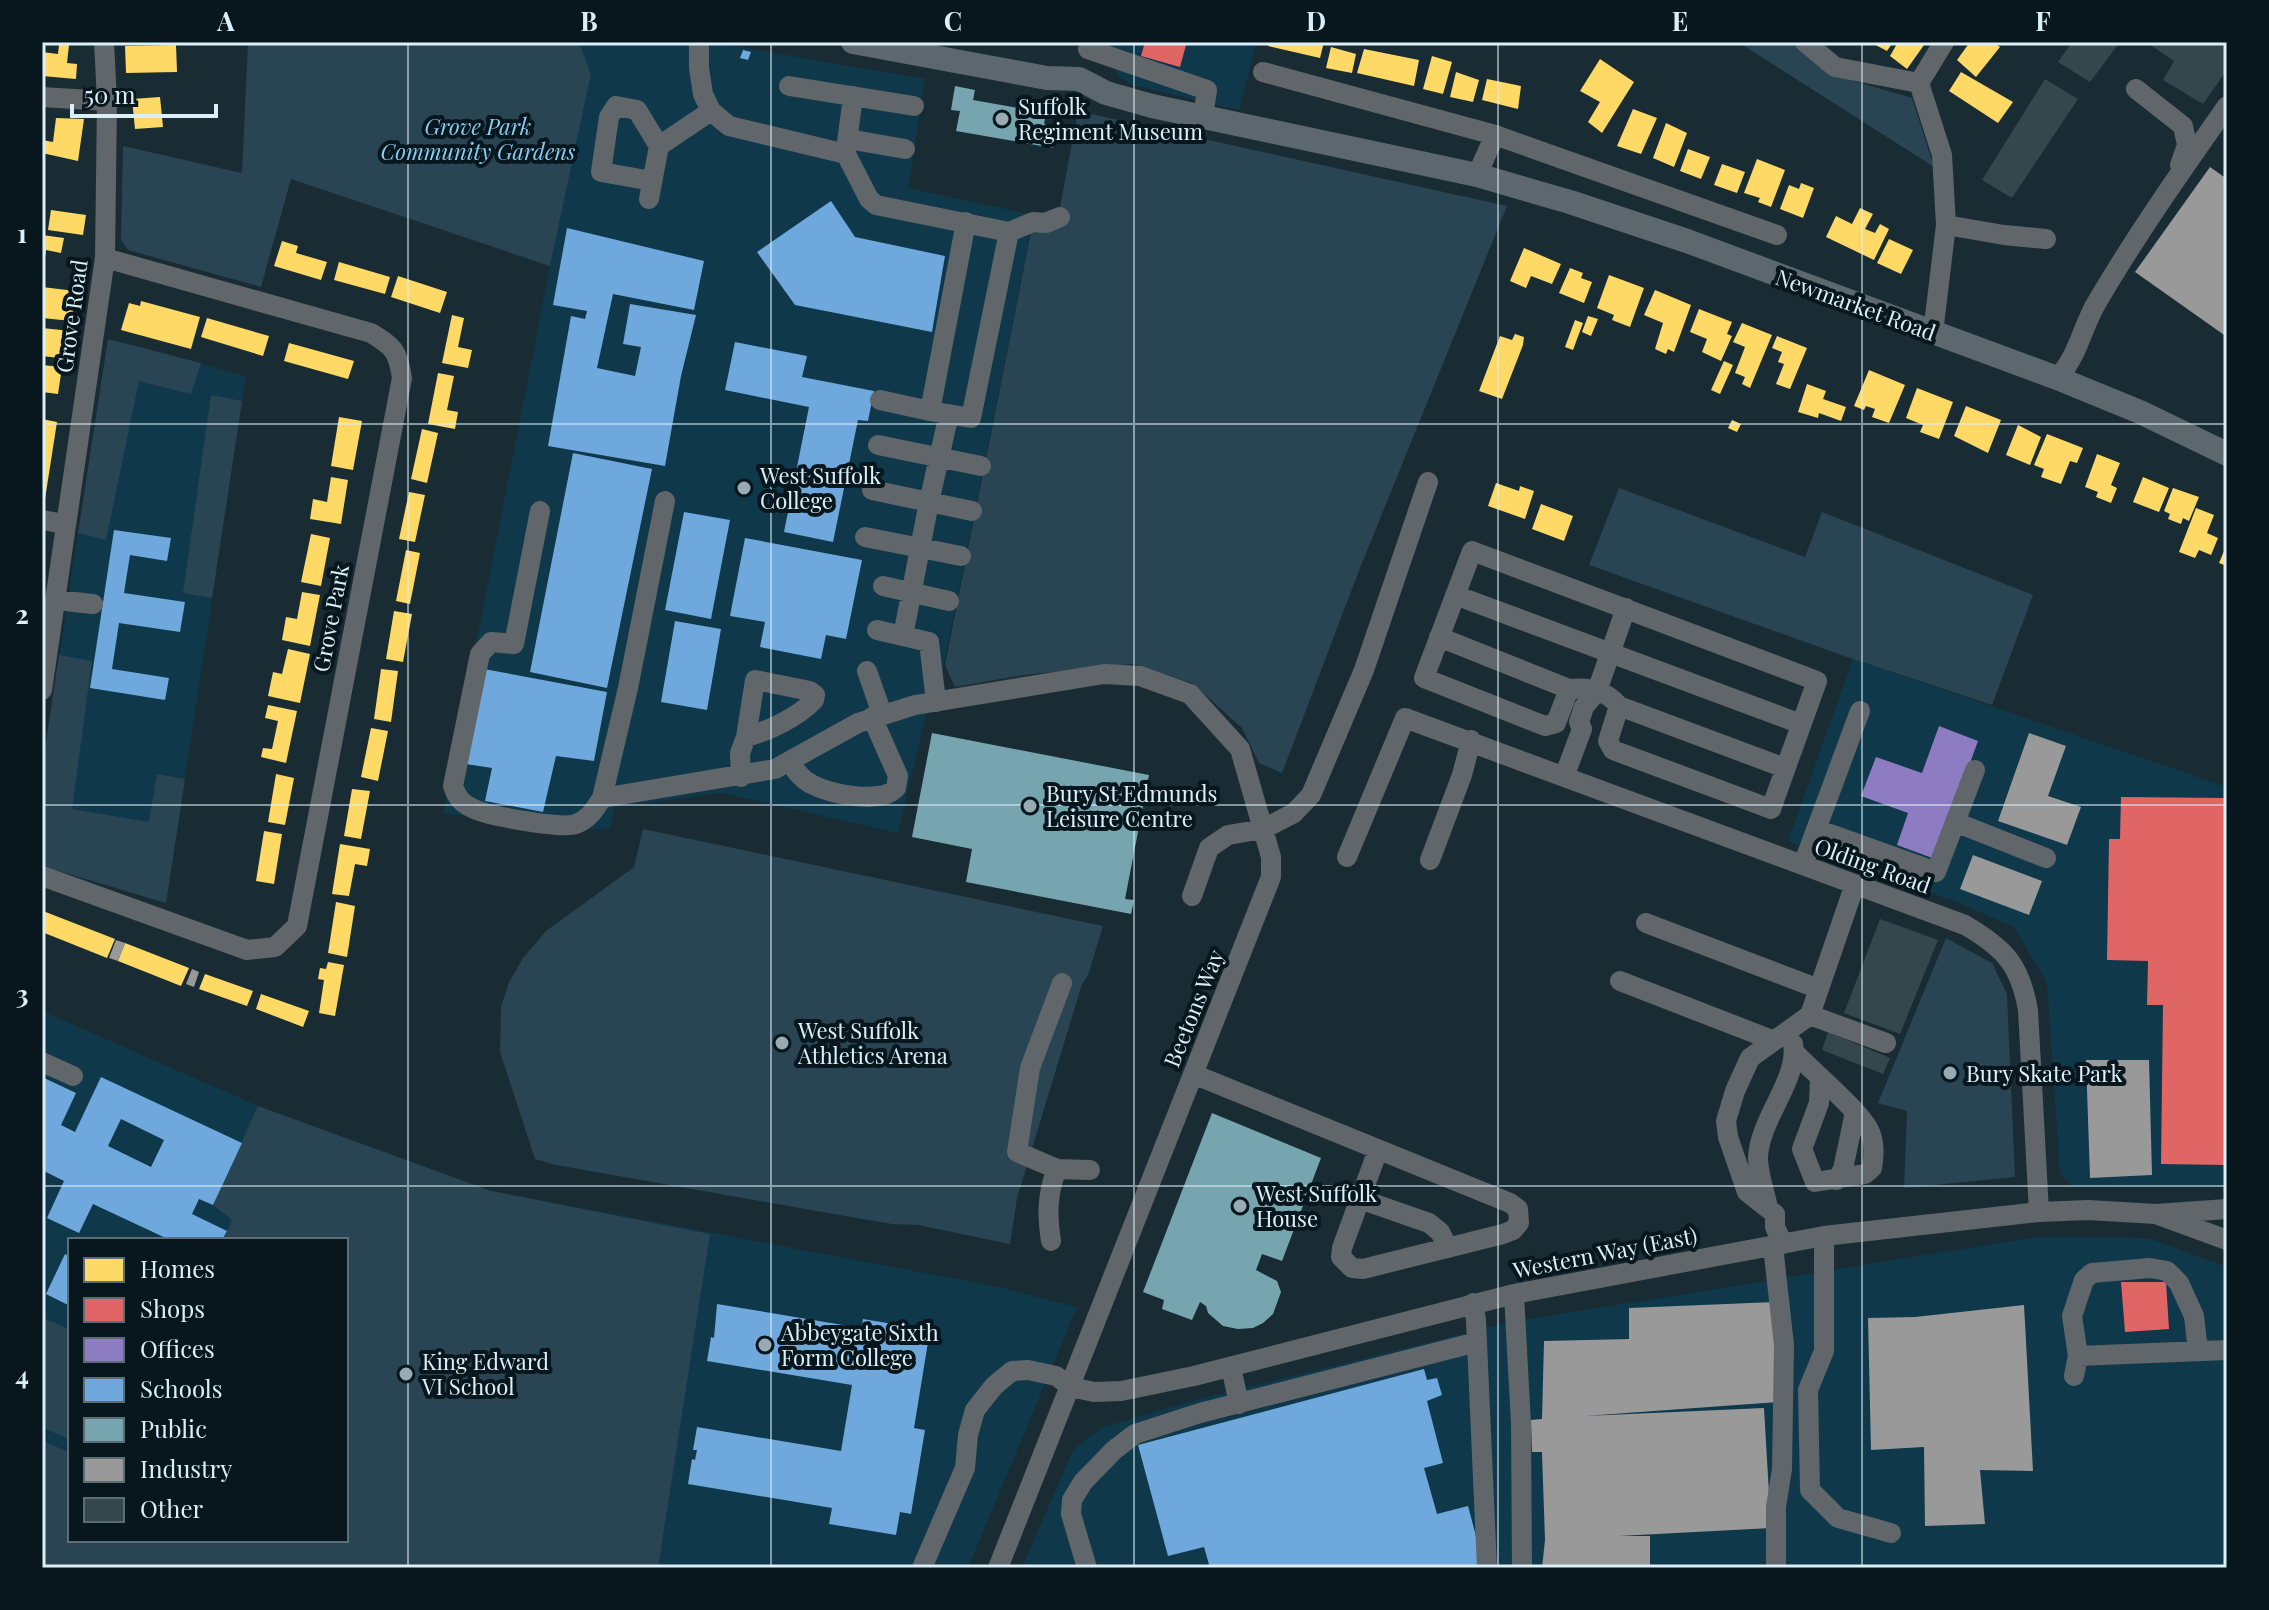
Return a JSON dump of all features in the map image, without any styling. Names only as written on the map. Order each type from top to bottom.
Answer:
[{"type":"main road","points":[[856,42],[1047,78],[1079,79]]},
{"type":"main road","name":"Newmarket Road","points":[[1079,79],[1106,93],[1203,117],[1477,175],[1570,202],[1687,241],[2057,378],[2140,412],[2227,454]]},
{"type":"street","name":"Grove Road","points":[[42,690],[105,258],[107,101],[104,42]]},
{"type":"street","points":[[699,42],[703,94],[711,111],[729,126],[847,146],[905,149]]},
{"type":"street","points":[[1805,42],[1835,67],[1919,83]]},
{"type":"street","points":[[1933,333],[1946,225],[1942,155],[1919,83],[1944,42]]},
{"type":"street","points":[[1079,79],[1089,46],[1207,90],[1203,117]]},
{"type":"street","name":"Newmarket Road","points":[[1263,72],[1495,135],[1777,235]]},
{"type":"street","points":[[789,86],[914,106]]},
{"type":"street","points":[[2136,89],[2183,126],[2187,145],[2174,180]]},
{"type":"street","points":[[853,96],[847,146],[869,199],[876,205],[1009,232],[1033,222],[1046,223],[1060,217]]},
{"type":"street","points":[[42,97],[107,101]]},
{"type":"street","points":[[659,146],[637,110],[616,106],[609,117],[601,172],[651,190],[659,146],[711,111]]},
{"type":"street","points":[[2057,378],[2069,366],[2095,305],[2174,180],[2227,106]]},
{"type":"street","points":[[1477,175],[1495,135]]},
{"type":"street","points":[[903,636],[939,457],[939,412],[966,222]]},
{"type":"street","points":[[1946,225],[2046,239]]},
{"type":"street","points":[[880,400],[980,420],[1009,232]]},
{"type":"street","name":"Grove Park","points":[[42,876],[247,950],[275,947],[297,926],[402,378],[398,355],[389,344],[371,333],[105,258]]},
{"type":"street","points":[[878,445],[981,466]]},
{"type":"street","points":[[1192,896],[1209,848],[1228,835],[1263,829],[1294,813],[1311,795],[1364,670],[1428,482]]},
{"type":"street","points":[[872,490],[972,511]]},
{"type":"street","points":[[540,511],[514,644],[491,642],[480,654],[453,786],[458,800],[474,810],[556,825],[575,824],[590,816],[602,798],[628,688],[665,501]]},
{"type":"street","points":[[42,520],[65,524]]},
{"type":"street","points":[[865,537],[961,556]]},
{"type":"street","points":[[1569,689],[1556,723],[1545,726],[1424,678],[1472,551],[1817,681],[1771,809],[1613,750],[1608,741],[1619,706]]},
{"type":"street","points":[[883,586],[949,601]]},
{"type":"street","points":[[1455,595],[1801,724]]},
{"type":"street","points":[[56,600],[93,604]]},
{"type":"street","points":[[1564,777],[1582,729],[1579,722],[1584,707],[1597,691],[1626,608]]},
{"type":"street","points":[[877,630],[929,642],[936,702]]},
{"type":"street","points":[[1439,637],[1569,689],[1586,687],[1611,696],[1619,706],[1785,768]]},
{"type":"street","points":[[790,761],[794,769],[810,783],[824,789],[876,798],[893,792],[898,776],[877,716],[867,671]]},
{"type":"street","name":"Beetons Way","points":[[602,798],[775,769],[829,738],[877,716],[915,705],[1104,674],[1140,676],[1190,694],[1240,749],[1271,857],[1271,877],[998,1568]]},
{"type":"street","points":[[1803,865],[1860,711]]},
{"type":"street","name":"Olding Road","points":[[1347,857],[1405,718],[1965,925],[1994,942],[2013,965],[2024,986],[2028,1010],[2039,1212]]},
{"type":"street","points":[[741,777],[740,753],[746,737]]},
{"type":"street","points":[[1430,860],[1462,775],[1471,740]]},
{"type":"street","points":[[1816,829],[1936,872],[1975,770]]},
{"type":"street","points":[[1955,822],[2046,858]]},
{"type":"street","points":[[1772,1211],[1747,1192],[1728,1137],[1726,1121],[1750,1058],[1810,1015],[1855,884]]},
{"type":"street","points":[[1646,923],[1819,989]]},
{"type":"street","points":[[1620,981],[1772,1040]]},
{"type":"street","points":[[1062,983],[1030,1068],[1017,1152],[1057,1169],[1090,1170]]},
{"type":"street","points":[[1810,1015],[1886,1043]]},
{"type":"street","points":[[1776,1568],[1776,1507],[1782,1469],[1784,1345],[1778,1245],[1772,1211],[1776,1186],[1764,1135],[1793,1061],[1791,1030]]},
{"type":"street","points":[[1793,1061],[1820,1080],[1855,1112],[1869,1130],[1874,1147],[1872,1168],[1865,1174],[1815,1182],[1802,1149],[1819,1103],[1820,1080]]},
{"type":"street","points":[[42,1062],[73,1076]]},
{"type":"street","points":[[1193,1074],[1510,1203],[1518,1209],[1519,1223],[1513,1230],[1448,1248],[1363,1269],[1352,1268],[1341,1257],[1342,1248],[1378,1150]]},
{"type":"street","points":[[1837,1180],[1843,1169],[1855,1112]]},
{"type":"street","points":[[1051,1241],[1047,1215],[1057,1169]]},
{"type":"street","points":[[1360,1199],[1429,1223],[1440,1232],[1448,1248]]},
{"type":"street","name":"Western Way (East)","points":[[922,1568],[965,1468],[968,1435],[975,1410],[994,1386],[1012,1371],[1028,1370],[1056,1376],[1071,1387],[1094,1392],[1121,1391],[1231,1367],[1473,1303],[1824,1236],[2039,1212],[2088,1210],[2156,1214],[2227,1209]]},
{"type":"street","name":"Western Way (East)","points":[[2156,1214],[2227,1240]]},
{"type":"street","points":[[1824,1236],[1824,1351],[1808,1390],[1810,1490],[1838,1518],[1891,1533]]},
{"type":"street","points":[[2198,1351],[2194,1316],[2179,1283],[2167,1271],[2150,1268],[2092,1273],[2084,1280],[2072,1316],[2076,1366],[2227,1350]]},
{"type":"street","points":[[1514,1294],[1521,1424],[1522,1568]]},
{"type":"street","points":[[1473,1303],[1487,1568]]},
{"type":"street","points":[[1087,1568],[1071,1514],[1072,1500],[1083,1482],[1114,1450],[1135,1434],[1477,1342]]},
{"type":"street","points":[[1231,1367],[1239,1404]]},
{"type":"shaded area","name":"West Suffolk College","points":[[579,42],[711,42],[925,79],[908,188],[1034,215],[941,679],[955,708],[926,714],[898,833],[722,793],[615,807],[610,829],[581,830],[443,813],[550,266],[591,74]]},
{"type":"shaded area","points":[[1109,42],[1239,42],[1256,46],[1239,110],[1136,86],[1120,78],[1111,63]]},
{"type":"shaded area","points":[[108,339],[246,376],[166,903],[42,866],[42,769]]},
{"type":"shaded area","points":[[1853,659],[2227,787],[2227,1186],[2072,1186],[2060,1174],[2047,983],[2014,927],[1957,902],[1788,841]]},
{"type":"shaded area","name":"Abbeygate Sixth Form College","points":[[42,1011],[258,1106],[491,1191],[994,1286],[1077,1307],[968,1568],[114,1568],[42,1544]]},
{"type":"shaded area","points":[[2036,1237],[2148,1238],[2227,1267],[2227,1568],[1022,1568],[1073,1450],[1103,1427],[1203,1398],[1506,1323]]},
{"type":"green space","name":"Grove Park Community Gardens","points":[[248,42],[579,42],[591,74],[550,266],[291,179],[261,287],[128,250],[121,240],[123,146],[242,173]]},
{"type":"green space","points":[[1738,42],[1793,42],[1837,76],[1912,98],[1934,167]]},
{"type":"green space","points":[[1078,111],[1507,206],[1360,568],[1282,773],[1259,763],[1242,728],[1192,683],[1133,664],[1024,675],[955,687],[945,665],[1034,215],[1060,207]]},
{"type":"green space","points":[[108,339],[201,363],[191,394],[139,381],[106,540],[78,533]]},
{"type":"green space","points":[[211,395],[242,401],[212,598],[183,593]]},
{"type":"green space","points":[[1619,488],[1805,557],[1822,512],[2033,595],[1992,705],[1589,565]]},
{"type":"green space","points":[[59,655],[92,661],[72,809],[149,822],[157,774],[185,779],[166,903],[42,866],[42,769]]},
{"type":"green space","name":"West Suffolk Athletics Arena","points":[[643,829],[1103,926],[1088,975],[1082,984],[1017,1198],[1010,1244],[918,1225],[845,1216],[535,1159],[500,1052],[501,1007],[509,982],[523,958],[546,931],[634,867]]},
{"type":"green space","name":"Bury Skate Park","points":[[1946,938],[1992,963],[2007,994],[2015,1177],[1904,1188],[1907,1111],[1878,1103]]},
{"type":"green space","points":[[258,1106],[491,1191],[710,1234],[658,1568],[42,1568],[42,1440],[68,1452],[68,1542],[348,1542],[348,1238],[224,1238],[232,1220],[213,1205]]},
{"type":"green space","points":[[42,1317],[68,1329],[68,1439],[42,1427]]},
{"type":"building: Homes","points":[[1270,42],[1324,42],[1320,58],[1268,46]]},
{"type":"building: Homes","points":[[1870,42],[1893,42],[1887,51]]},
{"type":"building: Homes","points":[[1898,42],[1920,42],[1924,45],[1907,69],[1890,56]]},
{"type":"building: Homes","points":[[1970,42],[1993,42],[2000,47],[1976,77],[1957,60]]},
{"type":"building: Homes","points":[[59,45],[69,45],[67,63],[77,64],[76,79],[42,76],[42,52],[58,54]]},
{"type":"building: Homes","points":[[176,45],[177,72],[126,73],[125,46]]},
{"type":"building: Homes","points":[[1331,47],[1356,54],[1352,73],[1326,68]]},
{"type":"building: Homes","points":[[1364,49],[1419,60],[1414,86],[1357,73]]},
{"type":"building: Homes","points":[[1432,56],[1452,62],[1443,94],[1423,89]]},
{"type":"building: Homes","points":[[1600,59],[1634,82],[1602,133],[1588,122],[1600,102],[1580,91]]},
{"type":"building: Homes","points":[[1456,72],[1479,80],[1473,102],[1450,97]]},
{"type":"building: Homes","points":[[1961,72],[2013,102],[1998,123],[1949,91]]},
{"type":"building: Homes","points":[[1487,79],[1521,86],[1518,109],[1482,100]]},
{"type":"building: Homes","points":[[160,97],[163,127],[135,129],[132,99]]},
{"type":"building: Homes","points":[[1633,109],[1657,118],[1641,154],[1617,146]]},
{"type":"building: Homes","points":[[56,118],[84,119],[78,161],[42,153],[42,140],[53,142]]},
{"type":"building: Homes","points":[[1666,123],[1687,133],[1674,167],[1653,158]]},
{"type":"building: Homes","points":[[1688,149],[1710,157],[1701,179],[1680,171]]},
{"type":"building: Homes","points":[[1757,159],[1785,170],[1771,207],[1758,202],[1760,198],[1744,193]]},
{"type":"building: Homes","points":[[1722,164],[1745,172],[1737,193],[1714,185]]},
{"type":"building: Homes","points":[[1801,183],[1814,188],[1803,218],[1780,209],[1789,185],[1799,189]]},
{"type":"building: Homes","points":[[1860,208],[1873,214],[1865,229],[1875,233],[1880,224],[1889,229],[1874,260],[1826,237],[1836,216],[1852,224]]},
{"type":"building: Homes","points":[[51,210],[86,215],[83,235],[48,230]]},
{"type":"building: Homes","points":[[42,235],[64,238],[61,253],[46,250],[44,265]]},
{"type":"building: Homes","points":[[1889,239],[1913,250],[1901,274],[1877,263]]},
{"type":"building: Homes","points":[[282,241],[298,246],[296,253],[327,262],[321,280],[274,266]]},
{"type":"building: Homes","points":[[1524,248],[1561,264],[1552,284],[1531,276],[1526,288],[1510,281]]},
{"type":"building: Homes","points":[[339,262],[390,277],[385,294],[334,280]]},
{"type":"building: Homes","points":[[1570,268],[1583,273],[1581,278],[1592,282],[1584,303],[1559,293]]},
{"type":"building: Homes","points":[[1609,275],[1644,288],[1630,327],[1612,320],[1614,315],[1597,308]]},
{"type":"building: Homes","points":[[398,276],[447,292],[440,313],[391,297]]},
{"type":"building: Homes","points":[[42,287],[75,291],[72,321],[42,318]]},
{"type":"building: Homes","points":[[1655,290],[1691,305],[1674,352],[1668,349],[1666,354],[1655,349],[1663,323],[1644,315]]},
{"type":"building: Homes","points":[[141,301],[200,317],[191,349],[121,330],[129,303],[140,306]]},
{"type":"building: Homes","points":[[1699,309],[1732,322],[1727,334],[1732,336],[1721,361],[1702,352],[1707,339],[1690,332]]},
{"type":"building: Homes","points":[[452,315],[464,318],[458,347],[472,350],[468,368],[442,363]]},
{"type":"building: Homes","points":[[1588,316],[1598,319],[1591,336],[1582,332]]},
{"type":"building: Homes","points":[[207,318],[269,336],[263,356],[201,337]]},
{"type":"building: Homes","points":[[1575,320],[1583,323],[1573,350],[1565,347]]},
{"type":"building: Homes","points":[[1742,323],[1772,335],[1750,388],[1742,384],[1745,377],[1735,373],[1745,347],[1733,342]]},
{"type":"building: Homes","points":[[42,328],[71,331],[68,359],[42,356]]},
{"type":"building: Homes","points":[[1515,334],[1524,337],[1523,345],[1502,399],[1479,391],[1500,336],[1512,340]]},
{"type":"building: Homes","points":[[1777,336],[1807,348],[1790,389],[1776,384],[1784,364],[1778,362],[1782,352],[1772,348]]},
{"type":"building: Homes","points":[[289,343],[354,361],[348,379],[284,361]]},
{"type":"building: Homes","points":[[1724,361],[1733,365],[1720,394],[1711,390]]},
{"type":"building: Homes","points":[[42,365],[62,367],[58,394],[42,392]]},
{"type":"building: Homes","points":[[1869,370],[1905,385],[1889,423],[1872,417],[1875,409],[1866,406],[1864,410],[1854,406]]},
{"type":"building: Homes","points":[[438,373],[454,376],[447,410],[458,412],[455,429],[428,424]]},
{"type":"building: Homes","points":[[1807,384],[1826,391],[1823,399],[1846,407],[1841,421],[1819,413],[1818,418],[1798,412]]},
{"type":"building: Homes","points":[[1917,388],[1953,402],[1939,439],[1920,432],[1923,425],[1906,418]]},
{"type":"building: Homes","points":[[1966,406],[2001,420],[1988,453],[1954,436]]},
{"type":"building: Homes","points":[[339,417],[362,421],[353,470],[331,466]]},
{"type":"building: Homes","points":[[42,419],[57,422],[45,499],[42,498]]},
{"type":"building: Homes","points":[[1732,420],[1741,424],[1737,432],[1728,428]]},
{"type":"building: Homes","points":[[2018,425],[2041,437],[2030,465],[2006,455]]},
{"type":"building: Homes","points":[[422,429],[438,433],[427,483],[411,479]]},
{"type":"building: Homes","points":[[2047,434],[2083,448],[2077,463],[2070,461],[2061,484],[2041,477],[2044,469],[2034,465]]},
{"type":"building: Homes","points":[[2097,454],[2120,463],[2111,485],[2117,488],[2111,503],[2096,497],[2098,492],[2085,487]]},
{"type":"building: Homes","points":[[331,477],[348,480],[341,524],[310,519],[313,499],[327,502]]},
{"type":"building: Homes","points":[[2143,477],[2169,488],[2159,512],[2133,502]]},
{"type":"building: Homes","points":[[1496,483],[1519,491],[1520,486],[1534,491],[1525,519],[1488,506]]},
{"type":"building: Homes","points":[[2173,488],[2199,497],[2189,521],[2183,518],[2181,524],[2168,519],[2170,514],[2164,511]]},
{"type":"building: Homes","points":[[409,492],[425,495],[415,542],[399,539]]},
{"type":"building: Homes","points":[[1541,504],[1573,516],[1564,541],[1532,529]]},
{"type":"building: Homes","points":[[2196,508],[2214,515],[2207,533],[2218,538],[2211,555],[2199,550],[2195,558],[2179,552]]},
{"type":"building: Homes","points":[[311,534],[330,538],[321,586],[301,582]]},
{"type":"building: Homes","points":[[2227,544],[2227,566],[2219,563]]},
{"type":"building: Homes","points":[[406,550],[420,553],[410,604],[396,601]]},
{"type":"building: Homes","points":[[302,592],[320,595],[310,646],[282,640],[286,617],[297,619]]},
{"type":"building: Homes","points":[[394,611],[412,614],[403,662],[386,659]]},
{"type":"building: Homes","points":[[288,649],[310,654],[300,703],[268,696],[273,672],[282,674]]},
{"type":"building: Homes","points":[[381,669],[398,671],[391,722],[374,719]]},
{"type":"building: Homes","points":[[268,705],[297,711],[286,763],[261,757],[263,748],[272,749],[278,721],[265,718]]},
{"type":"building: Homes","points":[[371,728],[388,731],[378,781],[361,777]]},
{"type":"building: Homes","points":[[276,774],[294,778],[285,825],[268,822]]},
{"type":"building: Homes","points":[[352,789],[370,791],[361,839],[344,836]]},
{"type":"building: Homes","points":[[264,831],[282,834],[274,884],[256,881]]},
{"type":"building: Homes","points":[[340,844],[370,849],[367,866],[355,864],[349,896],[332,894]]},
{"type":"building: Homes","points":[[336,902],[355,906],[347,957],[328,953]]},
{"type":"building: Homes","points":[[43,911],[115,939],[107,958],[42,932]]},
{"type":"building: Homes","points":[[125,943],[189,968],[181,986],[118,961]]},
{"type":"building: Homes","points":[[328,962],[344,965],[335,1016],[319,1013],[324,980],[318,979],[320,968],[326,969]]},
{"type":"building: Homes","points":[[205,974],[253,991],[247,1006],[199,989]]},
{"type":"building: Homes","points":[[261,994],[309,1011],[303,1027],[256,1009]]},
{"type":"building: Shops","points":[[1145,42],[1186,45],[1180,67],[1141,56]]},
{"type":"building: Shops","points":[[2121,797],[2227,798],[2227,1165],[2161,1164],[2163,1005],[2147,1005],[2148,961],[2107,960],[2109,839],[2120,839]]},
{"type":"building: Shops","points":[[2121,1282],[2166,1282],[2169,1329],[2125,1332]]},
{"type":"building: Offices","points":[[1939,726],[1978,741],[1935,859],[1897,845],[1908,813],[1861,796],[1876,757],[1922,773]]},
{"type":"building: Schools","points":[[743,50],[751,52],[748,60],[740,58]]},
{"type":"building: Schools","points":[[831,201],[855,237],[945,256],[932,332],[795,305],[757,252]]},
{"type":"building: Schools","points":[[567,228],[704,261],[694,310],[613,294],[597,368],[635,376],[641,347],[623,344],[630,304],[696,315],[681,376],[665,466],[548,446],[571,316],[585,319],[587,311],[553,305]]},
{"type":"building: Schools","points":[[735,342],[807,356],[802,377],[874,391],[868,421],[858,420],[833,542],[784,532],[809,407],[725,390]]},
{"type":"building: Schools","points":[[573,453],[652,469],[607,688],[530,672]]},
{"type":"building: Schools","points":[[684,512],[730,520],[711,619],[665,610]]},
{"type":"building: Schools","points":[[114,530],[171,538],[167,561],[130,555],[124,593],[185,602],[180,632],[119,623],[112,669],[169,678],[165,700],[90,688]]},
{"type":"building: Schools","points":[[745,538],[862,560],[846,639],[826,635],[821,659],[760,647],[765,622],[730,616]]},
{"type":"building: Schools","points":[[675,621],[721,629],[707,710],[661,702]]},
{"type":"building: Schools","points":[[484,669],[607,692],[594,761],[556,756],[543,812],[485,801],[492,768],[466,764]]},
{"type":"building: Schools","points":[[42,1077],[76,1093],[61,1125],[75,1132],[101,1077],[242,1143],[213,1205],[199,1199],[192,1214],[227,1231],[223,1238],[166,1238],[93,1204],[79,1233],[47,1218],[64,1181],[42,1170]],"holes":[[[121,1119],[164,1140],[151,1167],[108,1146]]]},
{"type":"building: Schools","points":[[65,1254],[68,1256],[68,1305],[46,1294]]},
{"type":"building: Schools","points":[[717,1304],[861,1328],[863,1319],[930,1330],[914,1428],[925,1430],[911,1514],[900,1512],[896,1535],[829,1524],[832,1508],[688,1484],[692,1459],[695,1460],[697,1450],[693,1450],[697,1427],[841,1451],[852,1385],[707,1361],[711,1337],[714,1338]]},
{"type":"building: Schools","points":[[1424,1369],[1427,1380],[1437,1378],[1442,1395],[1427,1401],[1443,1463],[1424,1468],[1437,1514],[1468,1506],[1484,1566],[1210,1568],[1204,1547],[1168,1556],[1138,1445]]},
{"type":"building: Public","name":"Suffolk Regiment Museum","points":[[955,86],[975,90],[973,100],[1046,113],[1044,124],[1057,126],[1053,148],[956,131],[960,111],[951,110]]},
{"type":"building: Public","name":"Bury St Edmunds Leisure Centre","points":[[932,733],[1149,775],[1125,899],[1134,900],[1131,914],[966,882],[972,849],[912,837]]},
{"type":"building: Public","name":"West Suffolk House","points":[[1212,1113],[1321,1158],[1282,1261],[1262,1254],[1256,1270],[1277,1281],[1281,1292],[1273,1314],[1253,1328],[1223,1326],[1200,1302],[1192,1320],[1162,1309],[1164,1300],[1143,1292]]},
{"type":"building: Industry","points":[[2210,167],[2227,179],[2227,337],[2135,272]]},
{"type":"building: Industry","points":[[2029,733],[2066,746],[2048,796],[2081,807],[2067,845],[1998,821]]},
{"type":"building: Industry","points":[[1973,855],[2042,881],[2029,915],[1960,889]]},
{"type":"building: Industry","points":[[116,940],[125,943],[118,961],[109,958]]},
{"type":"building: Industry","points":[[192,969],[199,972],[194,987],[186,984]]},
{"type":"building: Industry","points":[[2086,1060],[2149,1060],[2152,1175],[2090,1178]]},
{"type":"building: Industry","points":[[1775,1302],[1778,1402],[1585,1416],[1764,1408],[1771,1528],[1619,1536],[1650,1536],[1650,1568],[1542,1568],[1545,1540],[1542,1452],[1532,1452],[1531,1420],[1542,1419],[1544,1341],[1629,1339],[1629,1308]]},
{"type":"building: Industry","points":[[2024,1305],[2033,1471],[1980,1470],[1985,1524],[1925,1526],[1924,1447],[1871,1450],[1868,1318],[1915,1317]]},
{"type":"building: Other","points":[[2072,42],[2120,42],[2090,82],[2058,62]]},
{"type":"building: Other","points":[[2146,42],[2227,42],[2227,70],[2203,104],[2163,80],[2174,61]]},
{"type":"building: Other","points":[[2045,79],[2078,99],[2012,198],[1982,180]]},
{"type":"building: Other","points":[[1880,919],[1938,940],[1900,1034],[1844,1013]]},
{"type":"building: Other","points":[[1828,1032],[1890,1058],[1883,1074],[1822,1050]]},
{"type":"place","name":"Suffolk Regiment Museum","points":[[1002,119]]},
{"type":"place","name":"West Suffolk College","points":[[744,488]]},
{"type":"place","name":"Bury St Edmunds Leisure Centre","points":[[1030,806]]},
{"type":"place","name":"West Suffolk Athletics Arena","points":[[782,1043]]},
{"type":"place","name":"Bury Skate Park","points":[[1950,1073]]},
{"type":"place","name":"West Suffolk House","points":[[1240,1206]]},
{"type":"place","name":"Abbeygate Sixth Form College","points":[[765,1345]]},
{"type":"place","name":"King Edward VI School","points":[[406,1374]]}]
